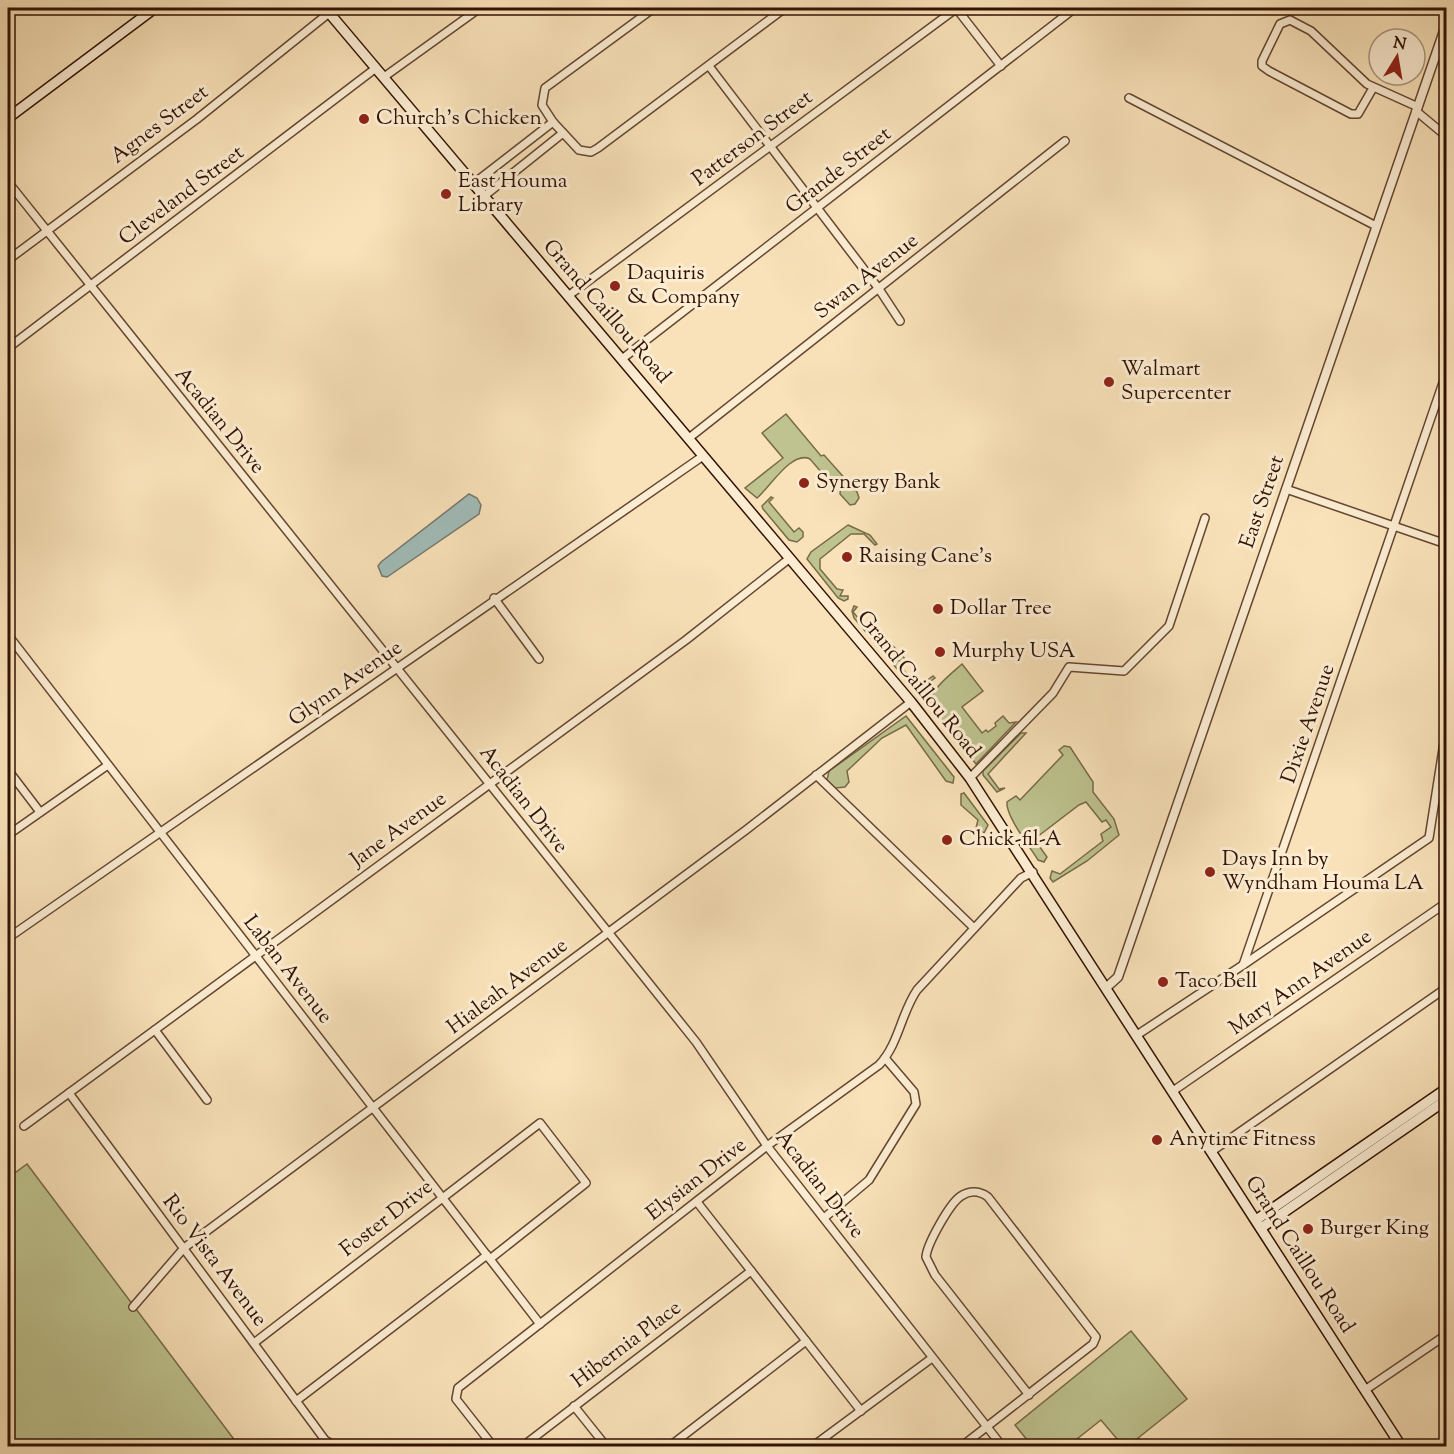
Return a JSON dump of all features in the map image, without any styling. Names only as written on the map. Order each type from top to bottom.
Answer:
[{"type":"main road","points":[[8,118],[155,8]]},
{"type":"main road","name":"Grand Caillou Road","points":[[327,10],[911,702],[970,777],[1401,1446]]},
{"type":"main road","points":[[1259,1224],[1446,1089]]},
{"type":"main road","points":[[1259,1224],[1446,1100]]},
{"type":"street","points":[[384,77],[480,8]]},
{"type":"street","points":[[654,8],[545,88],[542,105],[553,122],[579,150],[591,152],[785,8]]},
{"type":"street","points":[[957,8],[1001,66]]},
{"type":"street","name":"Patterson Street","points":[[568,296],[957,8]]},
{"type":"street","name":"Grande Street","points":[[622,359],[1075,8]]},
{"type":"street","name":"Agnes Street","points":[[8,260],[197,119],[327,10]]},
{"type":"street","points":[[1373,88],[1362,110],[1356,115],[1351,114],[1269,71],[1262,66],[1262,61],[1280,24],[1290,20],[1311,31],[1373,88],[1417,109],[1446,136]]},
{"type":"street","name":"East Street","points":[[1107,987],[1118,977],[1446,25]]},
{"type":"street","points":[[709,66],[879,289],[900,321]]},
{"type":"street","name":"Cleveland Street","points":[[8,348],[376,68]]},
{"type":"street","points":[[1129,98],[1376,226]]},
{"type":"street","points":[[473,184],[553,122]]},
{"type":"street","points":[[483,196],[563,133]]},
{"type":"street","name":"Swan Avenue","points":[[689,438],[1065,141]]},
{"type":"street","name":"Acadian Drive","points":[[8,182],[696,1042],[767,1146],[1002,1446]]},
{"type":"street","name":"Dixie Avenue","points":[[1243,965],[1446,374]]},
{"type":"street","name":"Glynn Avenue","points":[[8,939],[398,669],[494,598],[703,456]]},
{"type":"street","points":[[1286,489],[1446,544]]},
{"type":"street","points":[[970,777],[1053,693],[1070,667],[1124,671],[1169,626],[1205,518]]},
{"type":"street","name":"Jane Avenue","points":[[24,1126],[686,640],[790,558]]},
{"type":"street","points":[[494,598],[538,659]]},
{"type":"street","name":"Laban Avenue","points":[[8,635],[540,1324]]},
{"type":"street","name":"Hialeah Avenue","points":[[133,1307],[184,1248],[609,932],[911,702]]},
{"type":"street","points":[[1137,1035],[1429,838],[1446,730]]},
{"type":"street","points":[[8,835],[108,765]]},
{"type":"street","points":[[8,770],[40,812]]},
{"type":"street","points":[[816,775],[974,928]]},
{"type":"street","name":"Elysian Drive","points":[[493,1446],[459,1403],[456,1394],[462,1384],[767,1146],[885,1058],[917,990],[1021,878],[1033,872]]},
{"type":"street","name":"Mary Ann Avenue","points":[[1173,1091],[1446,903]]},
{"type":"street","points":[[1211,1152],[1446,988]]},
{"type":"street","points":[[155,1030],[207,1100]]},
{"type":"street","points":[[824,1218],[869,1180],[916,1104],[914,1092],[885,1058]]},
{"type":"street","name":"Rio Vista Avenue","points":[[69,1093],[325,1440],[335,1446]]},
{"type":"street","name":"Foster Drive","points":[[254,1343],[540,1123],[586,1183],[488,1257]]},
{"type":"street","points":[[962,1446],[987,1428],[1029,1395],[1093,1344],[1096,1337],[988,1197],[977,1192],[961,1196],[929,1243],[926,1257],[935,1275],[1029,1395]]},
{"type":"street","points":[[697,1202],[861,1411]]},
{"type":"street","points":[[296,1401],[488,1257]]},
{"type":"street","name":"Hibernia Place","points":[[523,1446],[751,1271]]},
{"type":"street","points":[[1365,1390],[1446,1335]]},
{"type":"street","points":[[670,1446],[806,1341]]},
{"type":"street","points":[[813,1446],[932,1358]]},
{"type":"street","points":[[574,1406],[606,1446]]},
{"type":"green space","points":[[786,414],[821,456],[824,455],[857,492],[859,498],[855,504],[850,505],[840,494],[841,483],[837,483],[835,488],[810,459],[803,458],[789,464],[757,498],[745,488],[783,458],[762,433]]},
{"type":"green space","points":[[771,497],[773,498],[769,502],[794,532],[799,528],[803,532],[803,537],[797,542],[789,540],[763,509],[762,506]]},
{"type":"green space","points":[[848,525],[870,535],[877,544],[875,545],[864,534],[851,534],[820,559],[820,569],[837,589],[843,590],[840,596],[848,596],[848,599],[844,601],[838,598],[807,559],[811,552]]},
{"type":"green space","points":[[854,606],[857,607],[853,612],[872,634],[879,631],[906,660],[899,661],[911,678],[922,684],[933,676],[935,678],[924,686],[909,683],[854,618],[852,611]]},
{"type":"green space","points":[[962,664],[983,691],[962,707],[982,733],[996,726],[995,723],[1003,716],[1009,723],[1016,722],[976,764],[930,705],[937,687]]},
{"type":"green space","points":[[906,716],[954,777],[953,783],[946,781],[906,725],[882,738],[847,771],[849,782],[845,787],[835,788],[827,780],[829,771]]},
{"type":"green space","points":[[1021,733],[1026,733],[988,774],[999,789],[1005,788],[997,792],[983,775],[983,771]]},
{"type":"green space","points":[[1064,746],[1070,747],[1093,782],[1093,792],[1114,819],[1119,835],[1087,861],[1053,882],[1050,878],[1052,871],[1060,874],[1103,841],[1101,834],[1111,827],[1106,820],[1102,822],[1086,802],[1079,805],[1037,837],[1037,843],[1047,857],[1044,862],[1038,860],[1014,823],[1007,808],[1007,802],[1016,796],[1020,800],[1063,755],[1059,750]]},
{"type":"green space","points":[[964,793],[988,825],[984,833],[976,828],[978,820],[961,805],[961,794]]},
{"type":"green space","points":[[27,1164],[239,1446],[8,1446],[8,1178]]},
{"type":"green space","points":[[1131,1331],[1187,1399],[1128,1446],[1123,1446],[1101,1420],[1068,1446],[1032,1446],[1015,1425]]},
{"type":"water","points":[[469,494],[477,498],[481,505],[479,514],[387,577],[382,576],[378,566],[381,562]]},
{"type":"place","name":"Church's Chicken","points":[[364,119]]},
{"type":"place","name":"East Houma Library","points":[[446,194]]},
{"type":"place","name":"Daquiris & Company","points":[[615,286]]},
{"type":"place","name":"Walmart Supercenter","points":[[1109,382]]},
{"type":"place","name":"Synergy Bank","points":[[804,483]]},
{"type":"place","name":"Raising Cane's","points":[[847,557]]},
{"type":"place","name":"Dollar Tree","points":[[938,609]]},
{"type":"place","name":"Murphy USA","points":[[940,652]]},
{"type":"place","name":"Chick-fil-A","points":[[947,840]]},
{"type":"place","name":"Days Inn by Wyndham Houma LA","points":[[1210,872]]},
{"type":"place","name":"Taco Bell","points":[[1163,982]]},
{"type":"place","name":"Anytime Fitness","points":[[1157,1140]]},
{"type":"place","name":"Burger King","points":[[1308,1229]]}]
